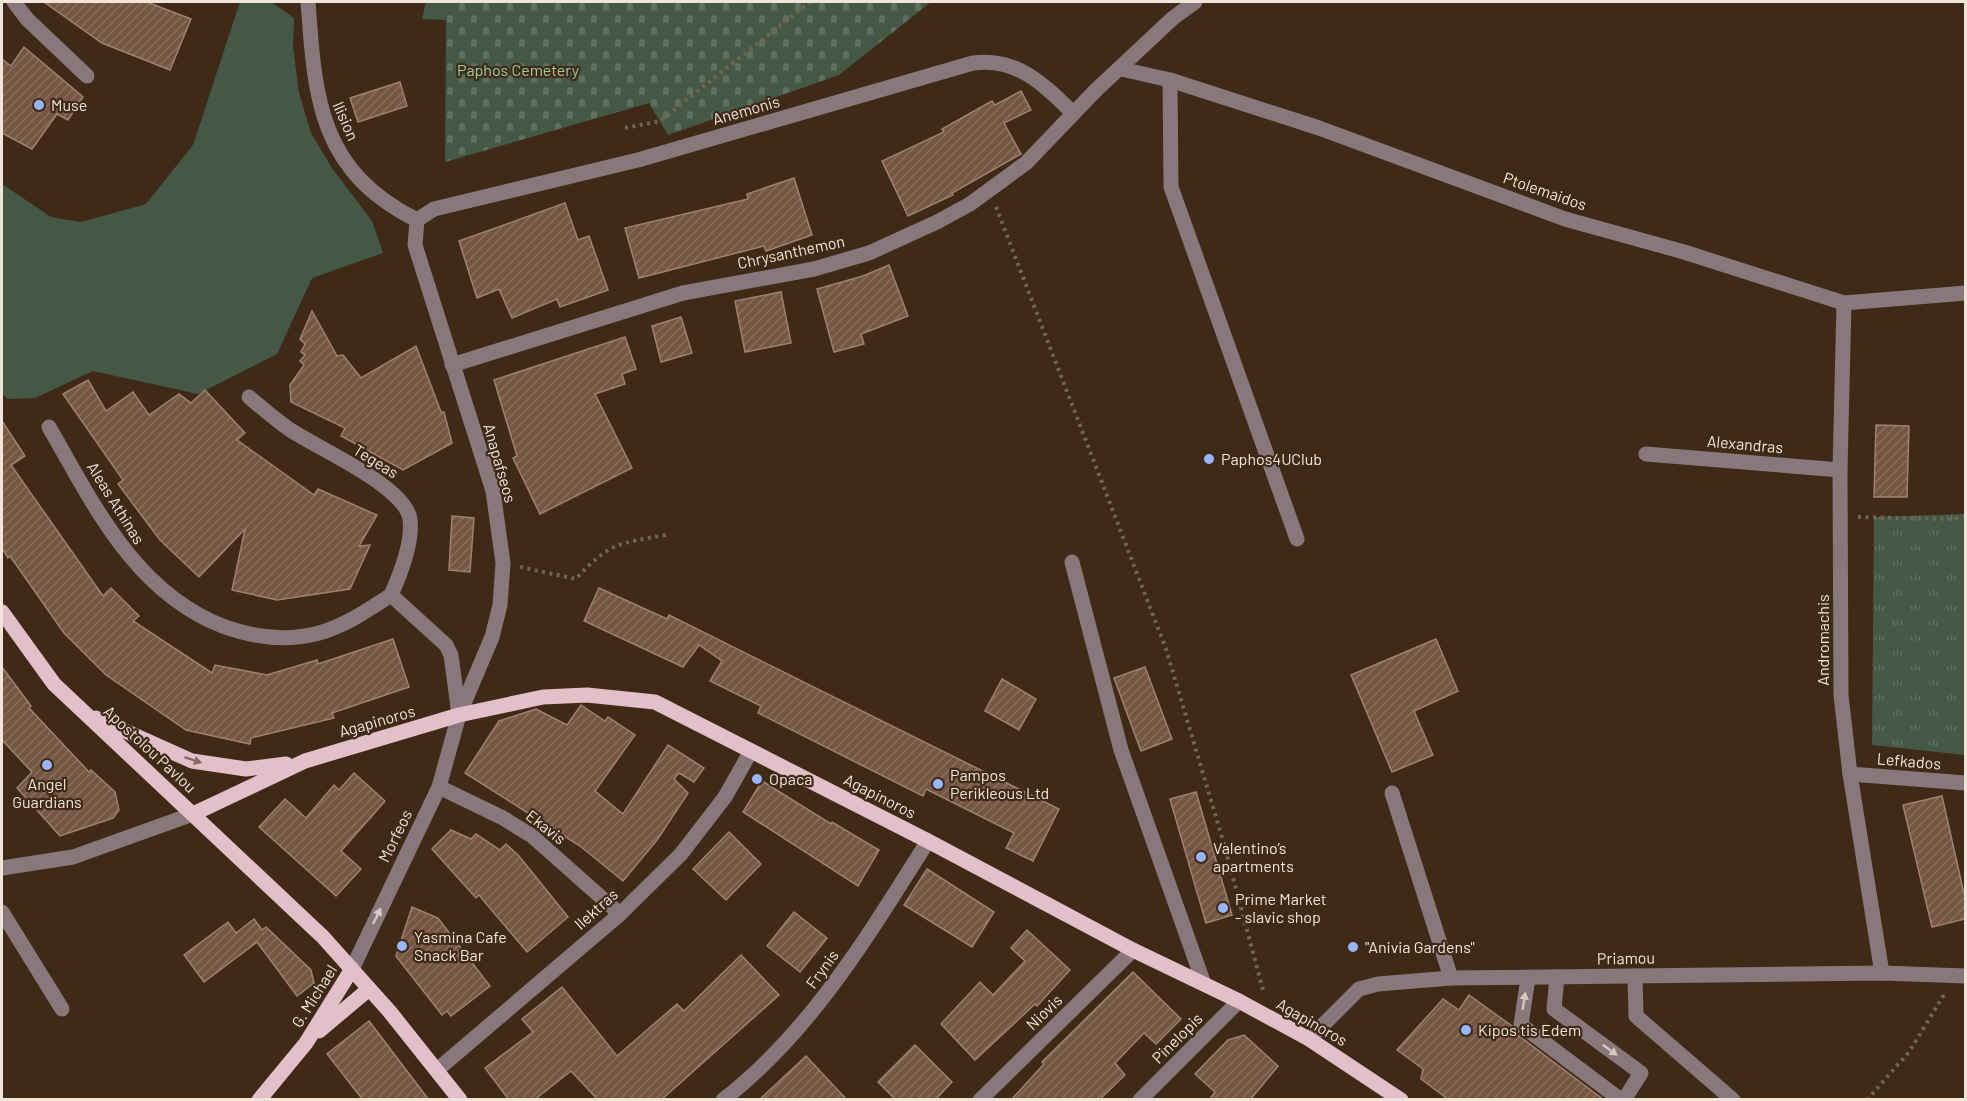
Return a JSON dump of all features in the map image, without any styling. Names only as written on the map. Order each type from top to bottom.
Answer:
[{"type":"main road","name":"Apostolou Pavlou","points":[[3,616],[54,684],[323,937],[460,1100]]},
{"type":"main road","name":"Agapinoros","points":[[305,761],[459,715],[543,697],[619,697],[655,702],[928,841],[1134,950],[1239,1001],[1309,1039],[1400,1099]]},
{"type":"main road","points":[[82,711],[192,761],[246,769],[305,761]]},
{"type":"main road","points":[[194,814],[305,761]]},
{"type":"main road","name":"G. Michael","points":[[259,1100],[306,1043],[352,969]]},
{"type":"main road","name":"G. Michael","points":[[306,1043],[369,989]]},
{"type":"street","points":[[14,2],[27,19],[87,76]]},
{"type":"street","name":"Ilision","points":[[308,2],[315,84],[327,130],[366,185],[393,208],[417,220]]},
{"type":"street","name":"Chrysanthemon","points":[[452,365],[683,293],[814,269],[869,253],[937,222],[990,190],[1026,163],[1073,113],[1173,18],[1195,2]]},
{"type":"street","name":"Anemonis","points":[[417,220],[434,209],[638,160],[973,63],[989,61],[1013,66],[1038,83],[1073,113]]},
{"type":"street","name":"Ptolemaidos","points":[[1121,69],[1170,80],[1319,128],[1564,219],[1684,252],[1844,303],[1965,293]]},
{"type":"street","points":[[1170,80],[1171,186],[1297,539]]},
{"type":"street","name":"Anapafseos","points":[[417,220],[415,245],[493,491],[503,563],[500,605],[492,637],[459,715]]},
{"type":"street","name":"Andromachis","points":[[1844,303],[1840,470],[1841,695],[1850,774],[1882,973]]},
{"type":"street","name":"Tegeas","points":[[249,397],[289,429],[379,483],[404,504],[410,519],[404,565],[391,595]]},
{"type":"street","name":"Aleas Athinas","points":[[49,427],[110,531],[133,562],[173,600],[212,622],[245,634],[278,639],[288,638],[319,633],[353,619],[391,595]]},
{"type":"street","name":"Alexandras","points":[[1646,454],[1840,470]]},
{"type":"street","points":[[1072,562],[1121,750],[1203,984]]},
{"type":"street","points":[[391,595],[446,645],[451,656],[459,715]]},
{"type":"street","name":"Morfeos","points":[[352,969],[439,787],[459,715]]},
{"type":"street","name":"Ilektras","points":[[437,1070],[620,914],[681,854],[725,797],[751,751]]},
{"type":"street","name":"Lefkados","points":[[1850,774],[1965,783]]},
{"type":"street","name":"Ekavis","points":[[439,787],[503,818],[532,836],[620,914]]},
{"type":"street","points":[[1392,792],[1451,978]]},
{"type":"street","points":[[2,868],[74,858],[194,814]]},
{"type":"street","name":"Frynis","points":[[723,1100],[754,1076],[805,1023],[867,937],[928,841]]},
{"type":"street","points":[[2,912],[62,1009]]},
{"type":"street","name":"Niovis","points":[[980,1100],[1134,950]]},
{"type":"street","name":"Priamou","points":[[1309,1039],[1359,989],[1378,984],[1451,978],[1882,973],[1961,975]]},
{"type":"street","points":[[1635,976],[1636,1016],[1733,1100]]},
{"type":"street","points":[[1528,978],[1521,1025],[1622,1100],[1641,1073],[1554,1009],[1557,977]]},
{"type":"street","name":"Pinelopis","points":[[1140,1100],[1239,1001]]},
{"type":"path","points":[[625,128],[660,121],[810,2]]},
{"type":"path","points":[[990,190],[1166,649],[1224,844],[1270,1018]]},
{"type":"path","points":[[1840,517],[1950,519],[1965,516]]},
{"type":"path","points":[[503,563],[576,579],[591,563],[618,543],[666,535]]},
{"type":"path","points":[[1867,1100],[1909,1052],[1961,975]]},
{"type":"green space","points":[[240,2],[271,2],[294,18],[293,47],[299,93],[311,133],[332,168],[372,221],[383,253],[312,278],[277,354],[198,394],[93,371],[35,398],[7,399],[2,393],[2,184],[51,217],[81,222],[146,204],[193,145]]},
{"type":"green space","points":[[426,2],[450,2],[446,20],[422,19]]},
{"type":"green space","name":"Paphos Cemetery","points":[[450,2],[931,2],[839,75],[668,135],[649,103],[445,162],[446,20]]},
{"type":"green space","points":[[1965,514],[1965,755],[1872,745],[1874,517]]},
{"type":"building","points":[[44,2],[147,2],[191,19],[170,70],[102,43]]},
{"type":"building","name":"Muse","points":[[24,47],[83,97],[68,120],[57,114],[32,149],[2,133],[2,59],[11,66]]},
{"type":"building","points":[[400,82],[407,106],[358,122],[350,98]]},
{"type":"building","points":[[1021,91],[1031,110],[1004,123],[1021,154],[952,193],[953,195],[908,216],[882,161],[944,132],[942,129],[992,101],[995,105]]},
{"type":"building","points":[[794,178],[812,235],[766,251],[764,246],[639,278],[625,228],[748,199],[747,194]]},
{"type":"building","points":[[565,203],[578,240],[589,236],[608,290],[560,307],[557,299],[512,318],[499,289],[477,298],[459,241]]},
{"type":"building","points":[[889,265],[908,316],[861,334],[864,344],[834,352],[817,289],[863,276]]},
{"type":"building","points":[[781,292],[791,343],[745,352],[735,301]]},
{"type":"building","points":[[312,311],[337,356],[343,355],[361,378],[416,346],[441,412],[444,412],[452,443],[403,470],[341,436],[345,428],[291,402],[290,385],[304,365],[300,361],[305,355],[301,352],[305,344],[300,339]]},
{"type":"building","points":[[681,317],[692,353],[661,362],[652,326]]},
{"type":"building","points":[[625,337],[636,369],[622,374],[625,384],[595,394],[632,468],[540,514],[513,458],[517,456],[494,380]]},
{"type":"building","points":[[88,380],[106,411],[133,392],[149,415],[179,394],[191,403],[205,390],[245,433],[237,440],[314,495],[318,489],[377,515],[359,546],[370,545],[350,589],[277,600],[232,590],[245,529],[199,577],[160,540],[118,484],[123,480],[63,394]]},
{"type":"building","points":[[2,421],[25,456],[11,465],[103,596],[111,588],[139,616],[133,621],[212,673],[215,665],[267,675],[317,660],[318,664],[393,639],[409,687],[332,713],[334,718],[251,738],[250,744],[186,730],[106,675],[64,633],[2,548]]},
{"type":"building","points":[[1876,425],[1909,426],[1907,497],[1874,497]]},
{"type":"building","points":[[452,516],[474,518],[470,572],[449,570]]},
{"type":"building","points":[[599,588],[667,619],[669,615],[1059,809],[1033,861],[1006,848],[1014,833],[926,789],[923,796],[758,713],[761,706],[710,681],[722,661],[699,645],[683,667],[584,621]]},
{"type":"building","points":[[1436,639],[1458,691],[1414,711],[1433,755],[1392,772],[1351,675]]},
{"type":"building","points":[[2,667],[31,706],[29,708],[89,772],[91,770],[115,792],[119,810],[113,818],[60,836],[17,788],[32,772],[2,740]]},
{"type":"building","points":[[1145,667],[1172,739],[1141,751],[1114,678]]},
{"type":"building","points":[[1002,679],[1036,699],[1019,730],[985,711]]},
{"type":"building","points":[[581,705],[605,721],[608,717],[635,735],[595,791],[623,814],[668,745],[704,768],[694,782],[679,773],[674,779],[688,793],[657,840],[623,881],[580,846],[465,773],[499,721],[536,709],[567,725]]},
{"type":"building","points":[[354,773],[385,801],[341,851],[361,869],[336,896],[259,827],[285,799],[306,818],[334,785],[339,790]]},
{"type":"building","points":[[762,781],[831,824],[832,822],[879,850],[858,886],[743,812]]},
{"type":"building","name":"Valentino’s apartments","points":[[1196,792],[1232,915],[1206,923],[1170,799]]},
{"type":"building","points":[[1942,796],[1965,898],[1965,919],[1932,927],[1903,805]]},
{"type":"building","points":[[451,830],[471,839],[476,834],[500,850],[506,844],[519,856],[568,917],[527,952],[479,895],[476,898],[432,849]]},
{"type":"building","points":[[729,832],[761,864],[726,900],[693,869]]},
{"type":"building","points":[[927,869],[994,912],[972,947],[904,905]]},
{"type":"building","points":[[412,907],[438,918],[490,986],[451,1016],[447,1011],[442,1015],[396,956]]},
{"type":"building","points":[[794,912],[827,938],[800,972],[767,946]]},
{"type":"building","points":[[254,919],[262,930],[266,927],[311,970],[314,983],[297,996],[257,942],[204,982],[184,955],[228,922],[236,933]]},
{"type":"building","points":[[1027,930],[1070,970],[1037,1006],[1035,1004],[975,1060],[941,1024],[980,982],[993,995],[1025,961],[1011,948]]},
{"type":"building","points":[[741,955],[779,995],[661,1100],[598,1100],[571,1071],[534,1100],[509,1100],[485,1068],[533,1032],[522,1019],[562,987],[617,1056],[677,1004],[684,1011]]},
{"type":"building","points":[[1133,972],[1181,1019],[1156,1044],[1144,1033],[1115,1063],[1125,1075],[1099,1100],[1011,1100],[1044,1064],[1042,1062]]},
{"type":"building","name":"Kipos tis Edem","points":[[1469,995],[1512,1026],[1515,1033],[1604,1100],[1449,1100],[1421,1079],[1423,1069],[1397,1050],[1443,999],[1459,1010]]},
{"type":"building","points":[[369,1021],[429,1100],[363,1100],[327,1054]]},
{"type":"building","points":[[1244,1035],[1278,1066],[1250,1100],[1209,1100],[1215,1092],[1195,1074],[1228,1040]]},
{"type":"building","points":[[915,1045],[952,1082],[935,1100],[896,1100],[878,1082]]},
{"type":"building","points":[[806,1056],[847,1100],[759,1100]]},
{"type":"place","name":"Muse","points":[[39,105]]},
{"type":"place","name":"Paphos4UClub","points":[[1209,459]]},
{"type":"place","name":"Angel Guardians","points":[[47,765]]},
{"type":"place","name":"Opaca","points":[[757,779]]},
{"type":"place","name":"Pampos Perikleous Ltd","points":[[938,784]]},
{"type":"place","name":"Valentino’s apartments","points":[[1201,857]]},
{"type":"place","name":"Prime Market - slavic shop","points":[[1223,908]]},
{"type":"place","name":"Yasmina Cafe Snack Bar","points":[[402,946]]},
{"type":"place","name":"\"Anivia Gardens\"","points":[[1353,947]]},
{"type":"place","name":"Kipos tis Edem","points":[[1466,1030]]}]
